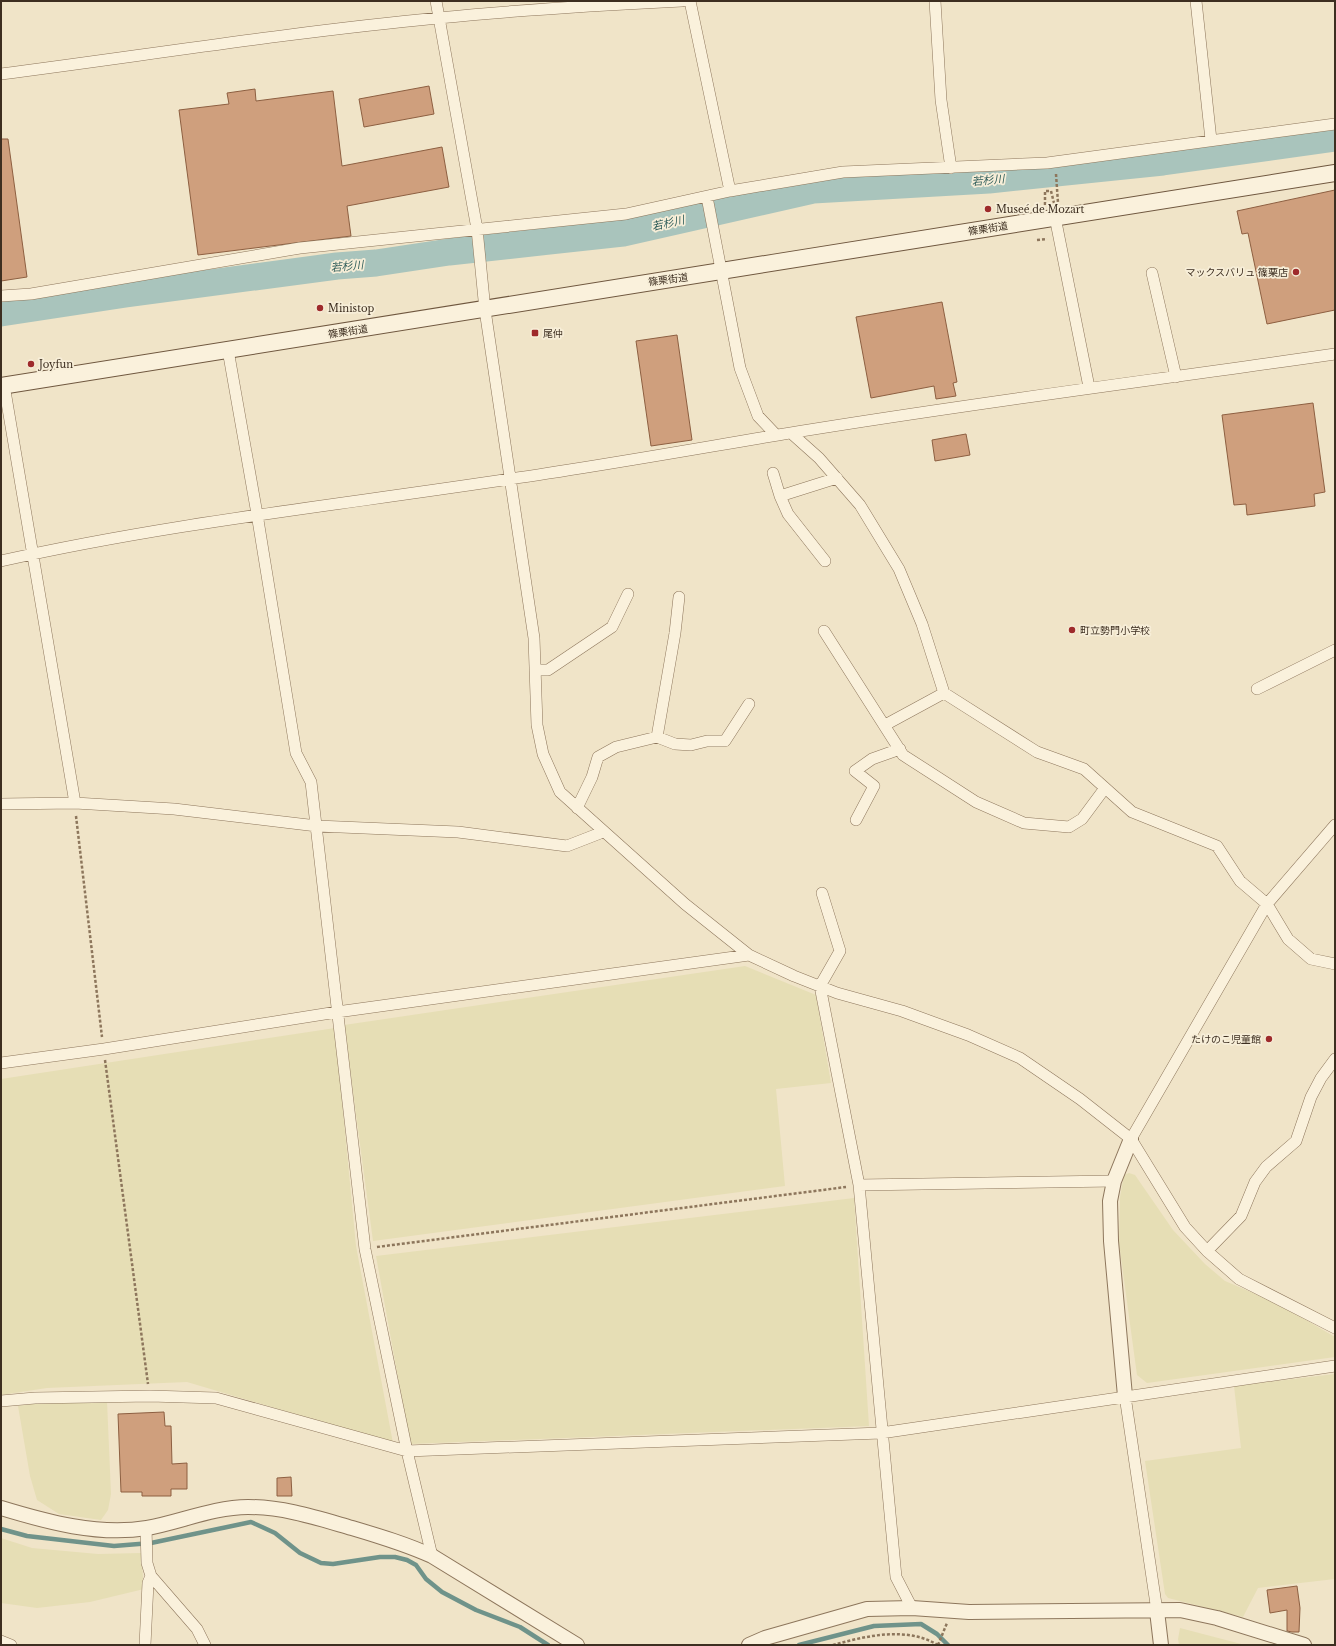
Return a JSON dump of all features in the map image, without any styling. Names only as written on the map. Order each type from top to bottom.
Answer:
[{"type":"main road","name":"篠栗街道","points":[[3,386],[485,310],[641,282],[722,272],[1056,213],[1335,172]]},
{"type":"street","points":[[436,1],[477,230],[485,310],[534,638],[537,725],[543,754],[560,792],[685,904],[749,955],[794,976],[837,993],[909,1013],[968,1035],[1020,1058],[1080,1099],[1131,1139],[1185,1226],[1207,1251],[1239,1279],[1335,1328]]},
{"type":"street","points":[[1,74],[337,29],[438,18],[583,6],[682,1]]},
{"type":"street","points":[[690,1],[730,191]]},
{"type":"street","points":[[935,1],[941,100],[951,168]]},
{"type":"street","points":[[1196,1],[1211,140]]},
{"type":"street","points":[[1,296],[31,294],[300,248],[626,214],[730,191],[843,172],[1054,162],[1335,124]]},
{"type":"street","points":[[707,197],[740,368],[758,416],[776,435]]},
{"type":"street","points":[[1056,213],[1089,387]]},
{"type":"street","points":[[1152,273],[1176,377]]},
{"type":"street","points":[[228,350],[257,514],[296,753],[311,782],[365,1249],[407,1451],[432,1556]]},
{"type":"street","points":[[1,561],[32,554],[257,514],[510,479],[776,435],[1089,387],[1176,377],[1335,354]]},
{"type":"street","points":[[3,386],[75,803]]},
{"type":"street","points":[[791,433],[819,458],[860,505],[899,569],[922,624],[944,693],[1037,752],[1084,769],[1132,812],[1217,846],[1240,881],[1267,904],[1288,939],[1311,959],[1335,964]]},
{"type":"street","points":[[773,473],[780,496],[788,514],[825,561]]},
{"type":"street","points":[[780,496],[837,478]]},
{"type":"street","points":[[535,670],[548,670],[612,627],[628,594]]},
{"type":"street","points":[[657,737],[675,633],[679,597]]},
{"type":"street","points":[[824,631],[903,754],[925,770],[976,802],[1024,823],[1069,827],[1082,819],[1105,788]]},
{"type":"street","points":[[1257,689],[1335,650]]},
{"type":"street","points":[[885,725],[944,693]]},
{"type":"street","points":[[577,808],[592,777],[598,757],[616,747],[657,737],[675,744],[691,745],[707,740],[725,740],[749,704]]},
{"type":"street","points":[[856,820],[874,786],[855,772],[872,759],[900,749]]},
{"type":"street","points":[[1,804],[75,803],[174,809],[317,826],[458,832],[567,846],[603,832]]},
{"type":"street","points":[[1161,1645],[1158,1611],[1125,1396],[1111,1240],[1110,1201],[1114,1181],[1131,1139],[1267,904],[1335,824]]},
{"type":"street","points":[[822,893],[840,951],[820,986],[859,1185],[881,1433],[896,1577],[912,1608]]},
{"type":"street","points":[[1,1063],[104,1049],[338,1012],[749,955]]},
{"type":"street","points":[[1207,1251],[1241,1216],[1255,1182],[1266,1167],[1296,1141],[1311,1097],[1321,1078],[1335,1059]]},
{"type":"street","points":[[859,1185],[1114,1181]]},
{"type":"street","points":[[1,1401],[35,1398],[150,1396],[216,1398],[407,1451],[881,1433],[1335,1366]]},
{"type":"street","points":[[1,1508],[41,1520],[103,1530],[146,1533],[214,1511],[246,1507],[278,1508],[411,1546],[432,1556],[577,1645]]},
{"type":"street","points":[[146,1533],[147,1562],[151,1576],[196,1629],[205,1645]]},
{"type":"street","points":[[145,1645],[148,1583],[151,1576]]},
{"type":"street","points":[[749,1645],[765,1638],[867,1609],[912,1608],[953,1611],[1180,1610],[1217,1618],[1304,1645]]},
{"type":"street","points":[[1,1641],[12,1645]]},
{"type":"path","points":[[1054,162],[1056,213]]},
{"type":"path","points":[[1045,205],[1045,191],[1052,191],[1056,213]]},
{"type":"path","points":[[75,803],[104,1049],[150,1396]]},
{"type":"path","points":[[365,1249],[859,1185]]},
{"type":"path","points":[[833,1645],[868,1635],[901,1634],[929,1640],[938,1645],[953,1611]]},
{"type":"shaded area","points":[[745,966],[816,995],[831,1083],[776,1089],[785,1186],[373,1241],[344,1025]]},
{"type":"shaded area","points":[[335,1028],[356,1246],[393,1443],[187,1382],[47,1388],[1,1395],[1,1079]]},
{"type":"shaded area","points":[[1129,1173],[1135,1175],[1173,1230],[1205,1264],[1225,1281],[1277,1303],[1335,1337],[1335,1357],[1147,1383],[1137,1375],[1119,1243],[1120,1197],[1124,1175]]},
{"type":"shaded area","points":[[854,1198],[869,1426],[410,1444],[376,1256]]},
{"type":"shaded area","points":[[1335,1374],[1335,1579],[1258,1588],[1243,1617],[1168,1598],[1165,1594],[1145,1461],[1241,1448],[1234,1386]]},
{"type":"shaded area","points":[[107,1401],[111,1494],[108,1510],[101,1520],[59,1514],[37,1500],[30,1476],[18,1406],[45,1402]]},
{"type":"shaded area","points":[[1,1538],[32,1548],[98,1554],[141,1553],[144,1589],[90,1602],[37,1608],[1,1603]]},
{"type":"shaded area","points":[[1180,1628],[1245,1645],[1179,1645],[1178,1639]]},
{"type":"building","points":[[429,86],[434,114],[364,127],[359,99]]},
{"type":"building","points":[[255,89],[256,101],[333,91],[342,166],[442,147],[449,187],[347,206],[351,236],[198,255],[179,110],[229,104],[227,93]]},
{"type":"building","points":[[1,139],[8,139],[27,277],[1,281]]},
{"type":"building","name":"マックスバリュ 篠栗店","points":[[1335,190],[1335,310],[1267,324],[1248,233],[1242,234],[1237,211]]},
{"type":"building","points":[[942,302],[957,382],[953,383],[956,396],[936,399],[934,386],[871,398],[856,317]]},
{"type":"building","points":[[677,335],[692,440],[651,446],[636,341]]},
{"type":"building","points":[[1313,403],[1325,492],[1314,494],[1315,506],[1247,515],[1246,504],[1234,505],[1222,415]]},
{"type":"building","points":[[966,434],[970,455],[935,461],[932,440]]},
{"type":"building","points":[[164,1412],[165,1426],[171,1426],[172,1464],[187,1463],[187,1489],[171,1489],[171,1496],[142,1496],[142,1492],[121,1492],[118,1414]]},
{"type":"building","points":[[291,1477],[292,1496],[277,1496],[277,1478]]},
{"type":"building","points":[[1297,1586],[1300,1608],[1299,1632],[1292,1632],[1287,1631],[1287,1610],[1270,1613],[1267,1590]]},
{"type":"waterway","name":"若杉川","points":[[1,313],[126,294],[337,266],[376,263],[449,252],[623,233],[813,190],[989,180],[1163,162],[1335,138]]},
{"type":"waterway","points":[[1,1529],[27,1536],[114,1546],[151,1543],[251,1522],[275,1533],[300,1553],[321,1563],[333,1564],[380,1557],[395,1557],[407,1560],[416,1565],[426,1579],[442,1592],[476,1610],[520,1627],[548,1645]]},
{"type":"waterway","points":[[799,1645],[874,1626],[921,1624],[937,1634],[948,1645]]},
{"type":"place","name":"Museé de Mozart","points":[[988,209]]},
{"type":"place","name":"マックスバリュ 篠栗店","points":[[1296,272]]},
{"type":"place","name":"Ministop","points":[[320,308]]},
{"type":"place","name":"尾仲","points":[[535,333]]},
{"type":"place","name":"Joyfun","points":[[31,364]]},
{"type":"place","name":"町立勢門小学校","points":[[1072,630]]},
{"type":"place","name":"たけのこ児童館","points":[[1269,1039]]}]
